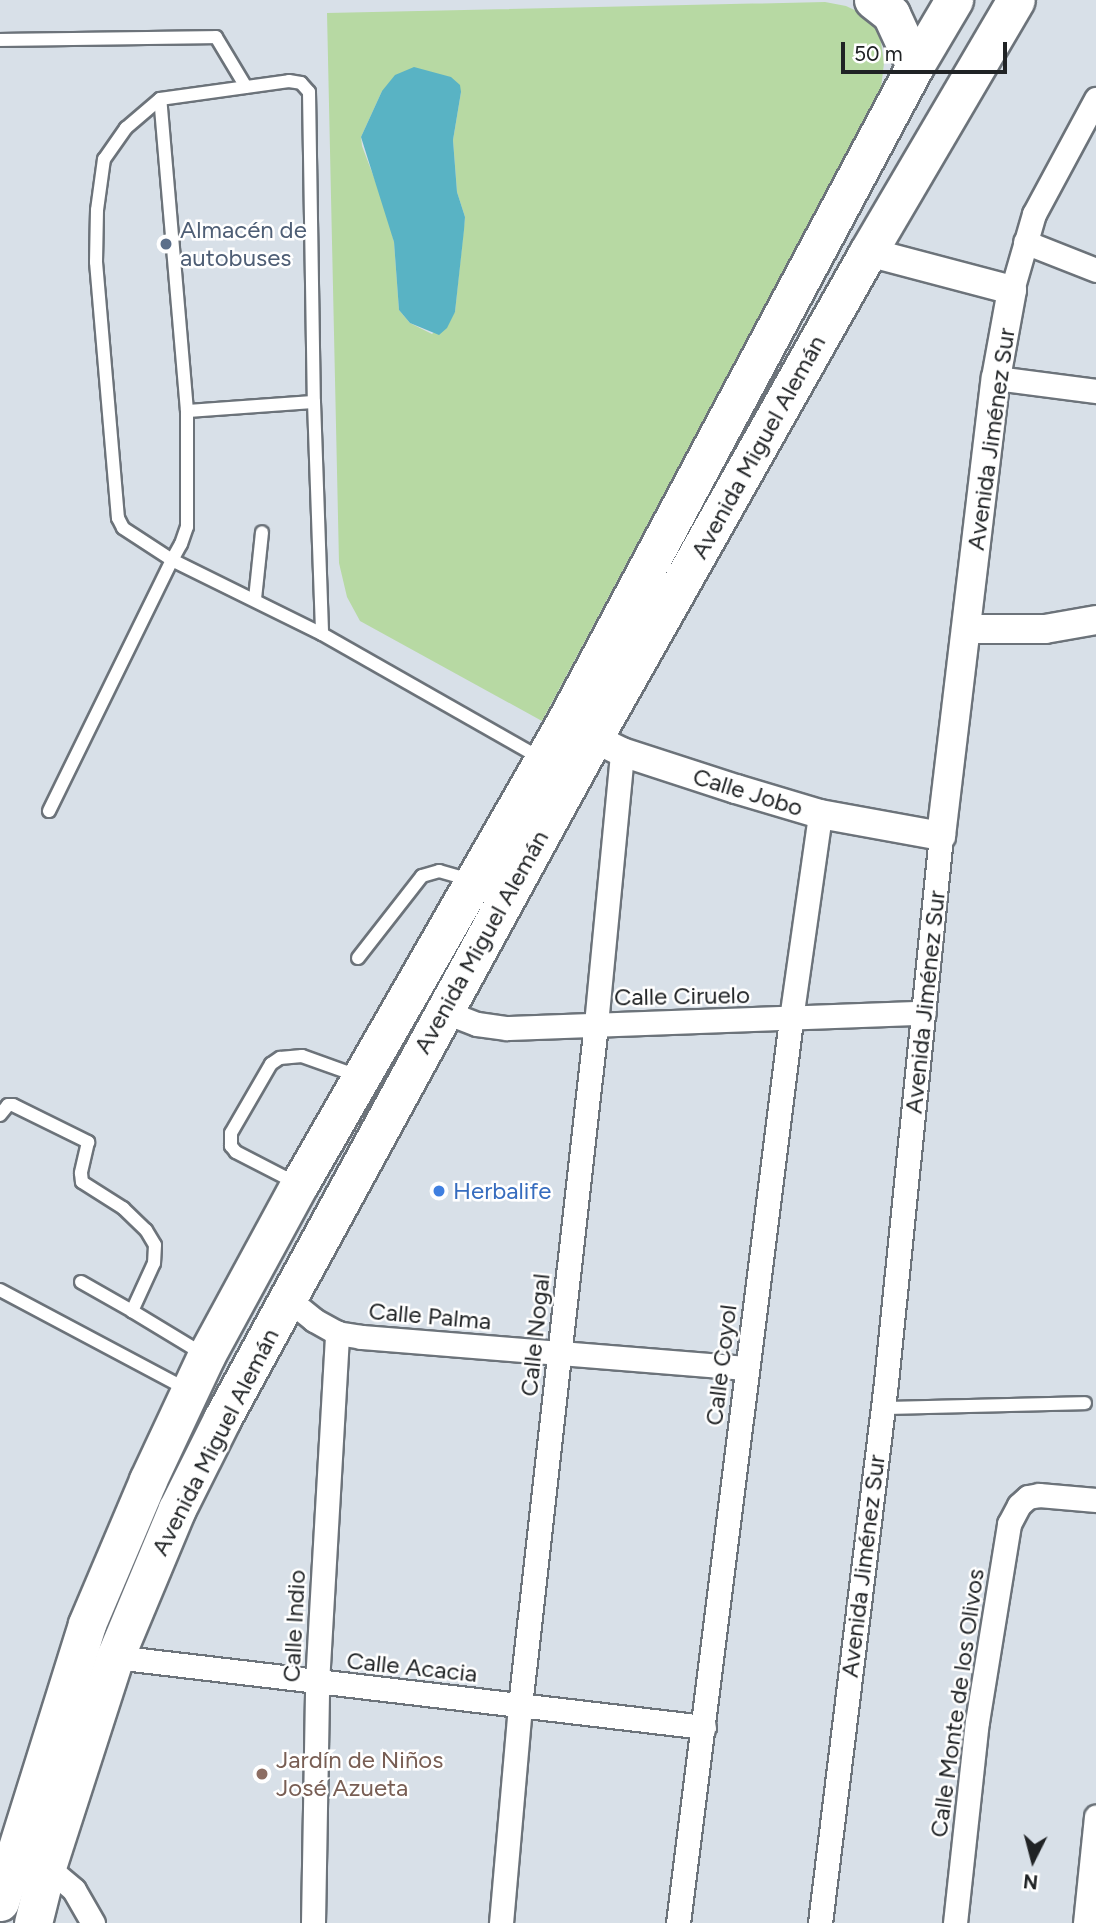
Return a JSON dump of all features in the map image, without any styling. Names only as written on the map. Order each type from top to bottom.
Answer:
[{"type":"main road","points":[[873,0],[891,14],[915,66]]},
{"type":"main road","name":"Avenida Miguel Alemán","points":[[0,1902],[87,1624],[206,1356],[299,1185],[542,759],[593,738],[915,66],[954,0]]},
{"type":"main road","name":"Avenida Miguel Alemán","points":[[33,1923],[47,1867],[115,1657],[177,1508],[287,1298],[593,738],[868,252],[1016,0]]},
{"type":"street","name":"Avenida Jiménez Sur","points":[[820,1923],[883,1408],[941,836],[996,378],[1012,290],[1034,214],[1096,99]]},
{"type":"street","points":[[1025,243],[1096,270]]},
{"type":"street","points":[[868,252],[1012,290]]},
{"type":"street","points":[[996,378],[1096,391]]},
{"type":"street","points":[[967,629],[1045,629],[1096,620]]},
{"type":"street","name":"Calle Jobo","points":[[593,738],[820,814],[941,836]]},
{"type":"street","name":"Calle Nogal","points":[[501,1923],[520,1706],[596,1024],[593,738]]},
{"type":"street","name":"Calle Coyol","points":[[678,1923],[790,1019],[820,814]]},
{"type":"street","name":"Calle Ciruelo","points":[[443,1011],[491,1027],[924,1013]]},
{"type":"street","name":"Calle Palma","points":[[287,1298],[314,1320],[337,1333],[747,1368]]},
{"type":"street","name":"Calle Indio","points":[[313,1923],[317,1683],[337,1333]]},
{"type":"street","name":"Calle Monte de los Olivos","points":[[955,1923],[977,1722],[1009,1524],[1019,1505],[1028,1497],[1039,1495],[1096,1500]]},
{"type":"street","name":"Calle Acacia","points":[[115,1657],[704,1727]]},
{"type":"street","points":[[1085,1923],[1096,1817]]},
{"type":"street","points":[[47,1867],[74,1890],[93,1923]]},
{"type":"lane","points":[[0,40],[216,37],[246,87]]},
{"type":"lane","points":[[322,634],[314,401],[309,92],[302,83],[289,81],[160,99],[126,128],[104,159],[97,210],[96,262],[118,518],[123,528],[172,560],[322,634],[542,759]]},
{"type":"lane","points":[[49,811],[187,527],[187,411],[160,99]]},
{"type":"lane","points":[[187,411],[314,401]]},
{"type":"lane","points":[[255,599],[262,532]]},
{"type":"lane","points":[[358,958],[422,876],[439,871],[473,881]]},
{"type":"lane","points":[[299,1185],[236,1152],[231,1146],[231,1133],[271,1064],[280,1058],[302,1056],[362,1077]]},
{"type":"lane","points":[[0,1115],[6,1106],[13,1105],[88,1142],[81,1173],[82,1182],[123,1208],[146,1230],[155,1245],[154,1264],[132,1311]]},
{"type":"lane","points":[[81,1282],[206,1356]]},
{"type":"lane","points":[[0,1290],[190,1391]]},
{"type":"lane","points":[[883,1408],[1085,1403]]},
{"type":"green space","points":[[825,2],[846,6],[865,15],[880,35],[884,63],[881,88],[542,721],[360,621],[347,597],[339,563],[327,13]],"holes":[[[382,91],[461,92],[453,140],[457,192],[465,217],[455,312],[432,334],[410,323],[399,310],[394,242],[386,209],[361,137]]]},
{"type":"water","points":[[414,67],[451,77],[460,85],[461,92],[453,140],[457,192],[465,217],[464,230],[455,312],[447,328],[439,335],[410,323],[399,310],[394,242],[361,137],[382,91],[395,75]]},
{"type":"place","name":"Almacén de autobuses","points":[[166,244]]},
{"type":"place","name":"Herbalife","points":[[439,1191]]},
{"type":"place","name":"Jardín de Niños José Azueta","points":[[262,1774]]}]
